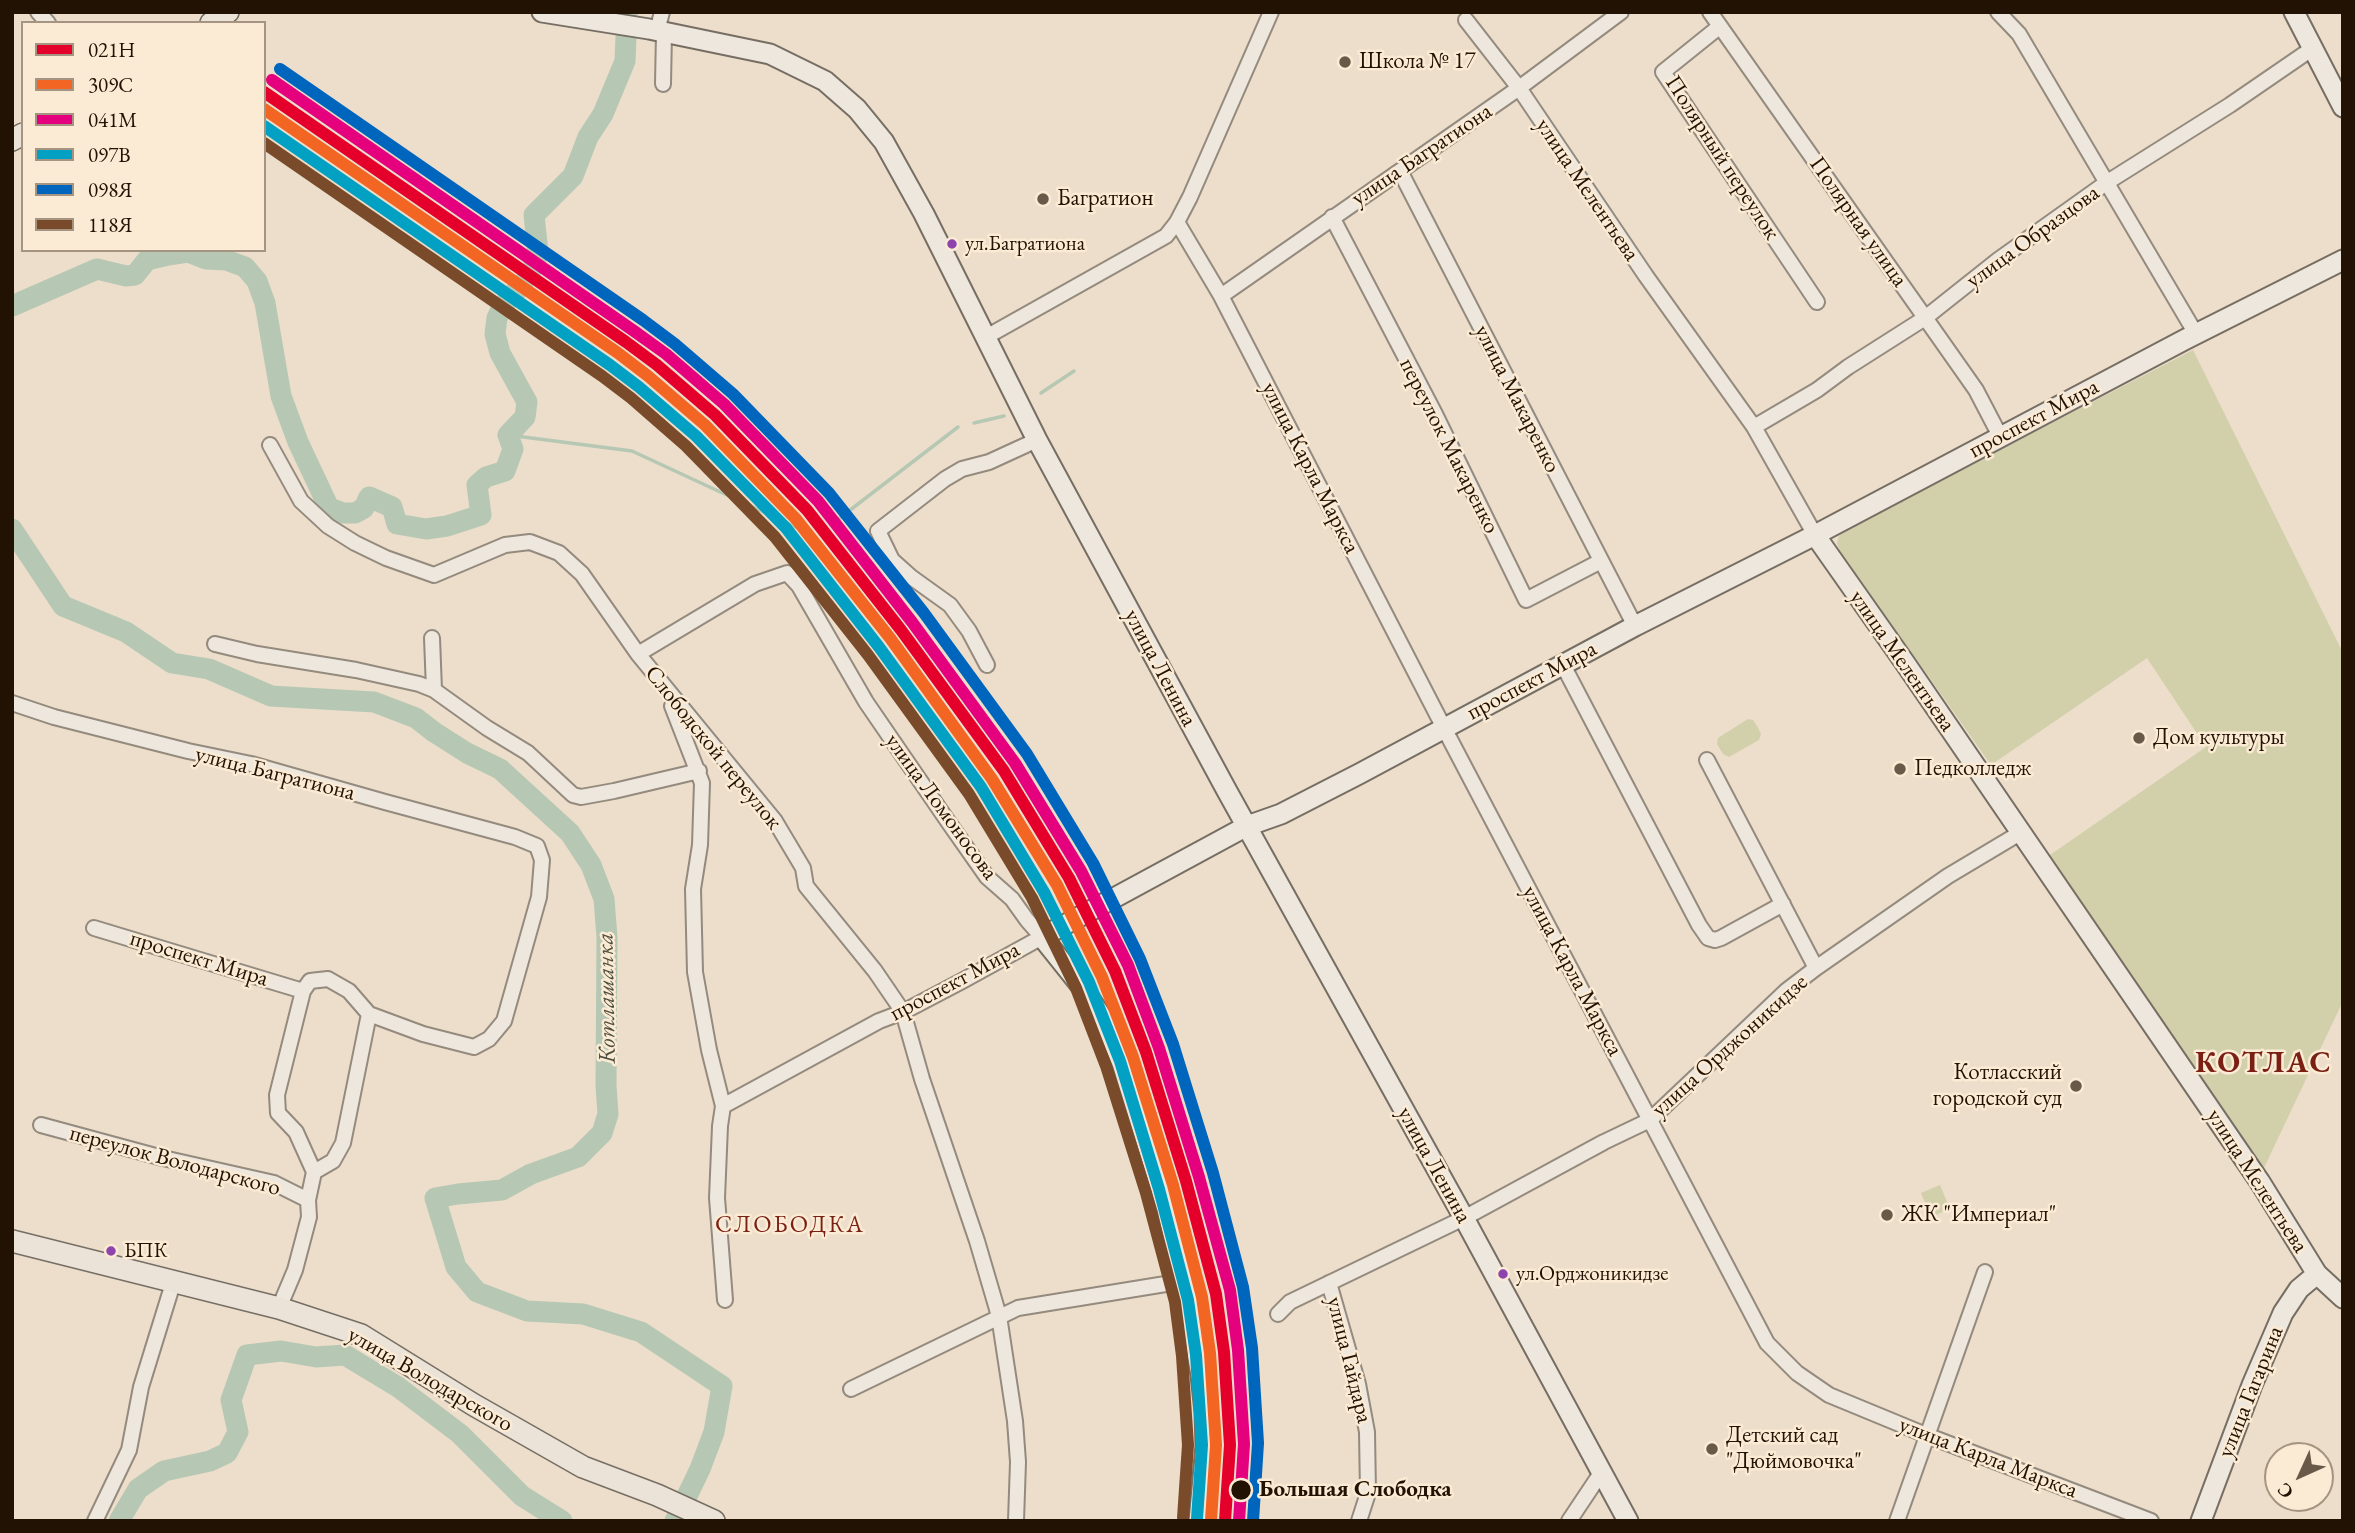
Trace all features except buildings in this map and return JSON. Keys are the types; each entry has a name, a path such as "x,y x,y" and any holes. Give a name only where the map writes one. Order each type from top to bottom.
{"main road":[{"name":"улица Володарского","path":"12,1241 279,1308 361,1335 474,1405 583,1467 657,1495 714,1521"}],"street":[{"name":"улица Ленина","path":"542,12 609,24 656,26 770,54 825,81 841,94 884,142 913,192 1037,440 1628,1521"},
{"path":"986,337 1166,236 1190,197 1271,12"},
{"name":"улица Багратиона","path":"1221,296 1519,88 1621,12"},
{"name":"Полярная улица","path":"1710,12 1976,390 2000,436"},
{"path":"1998,12 2019,34 2196,334"},
{"path":"2294,12 2343,107"},
{"name":"улица Мелентьева","path":"1466,20 1519,88 1646,276 1754,427 1815,535 2260,1182 2317,1274 2343,1298"},
{"path":"656,26 663,84"},
{"name":"Полярный переулок","path":"1719,27 1662,72 1817,302"},
{"name":"улица Образцова","path":"1754,427 1817,390 1925,318 1998,260 2106,183 2230,105 2313,48"},
{"name":"улица Макаренко","path":"1400,171 1635,626"},
{"name":"переулок Макаренко","path":"1332,217 1435,414 1526,600 1601,561"},
{"name":"улица Карла Маркса","path":"1177,222 1221,296 1444,728 1768,1343 1797,1373 1829,1395 2151,1521"},
{"name":"проспект Мира","path":"723,1106 879,1021 904,1012 1247,826 1281,814 1635,626 2343,260"},
{"path":"987,665 969,631 950,605 892,560 878,531 962,469 989,462 1037,440"},
{"name":"Слободской переулок","path":"270,445 301,501 328,526 386,558 434,575 505,545 530,542 559,553 582,574 638,654 775,821 803,868 806,886 875,971 904,1012 922,1079 977,1241 999,1317 1015,1421 1018,1462 1016,1521"},
{"name":"улица Ломоносова","path":"638,654 755,584 787,573 799,586 866,702 955,832 987,877 1012,900 1082,987 1105,1022 1153,1160 1184,1281 1205,1412 1206,1446 1199,1521"},
{"path":"432,638 434,690"},
{"path":"215,643 257,654 369,673 434,690 528,753 573,795 581,797 614,791 699,771"},
{"path":"1563,665 1699,925 1708,937 1715,940 1721,938 1783,904"},
{"path":"665,688 702,783 700,845 693,889 695,972 709,1050 723,1106 717,1198 725,1300"},
{"name":"улица Багратиона","path":"12,703 54,717 251,764 515,836 537,846 542,860 539,897 505,1021 489,1039 474,1047 423,1034 369,1014"},
{"path":"1707,761 1816,968"},
{"name":"улица Орджоникидзе","path":"1278,1314 1290,1302 1464,1218 1650,1120 1786,991 1948,876 2020,832"},
{"name":"проспект Мира","path":"94,928 303,991"},
{"path":"279,1308 295,1270 309,1217 308,1200 314,1172 296,1132 278,1113 277,1095 303,991 310,981 328,979 349,990 369,1014 343,1143 333,1161 314,1172"},
{"name":"переулок Володарского","path":"41,1125 173,1161 274,1183 308,1200"},
{"path":"1897,1521 1985,1272"},
{"name":"улица Гагарина","path":"2201,1521 2252,1385 2283,1313 2299,1289 2317,1274"},
{"path":"95,1521 129,1450 141,1387 174,1280"},
{"path":"851,1389 1018,1308 1184,1281"},
{"name":"улица Гайдара","path":"1329,1283 1357,1384 1367,1432 1368,1493 1359,1521"},
{"path":"1569,1521 1601,1473"}],"shaded area":[{"path":"2193,350 2343,653 2343,1001 2263,1170 2050,855 2206,747 2147,658 1991,765 1837,543 1845,530"},
{"path":"1748,719 1753,720 1757,726 1761,734 1759,740 1729,757 1723,754 1717,744 1718,738"},
{"path":"1940,1185 1950,1209 1931,1217 1921,1193"}],"waterway":[{"name":"Котлашанка","path":"533,268 538,253 534,215 573,176 588,137 603,114 625,61 627,12"},
{"name":"Котлашанка","path":"12,306 97,269 126,276 135,275 147,260 168,255 188,252 206,259 226,260 245,267 257,281 265,303 281,396 298,442 329,508 343,513 355,513 364,508 369,497 392,507 397,524 426,529 447,526 481,515 477,485 486,477 505,471 513,449 508,435 525,417 527,402 500,353 495,334 502,307 523,283"},
{"path":"1041,393 1074,371"},
{"path":"974,423 1004,416"},
{"path":"832,524 958,427"},
{"path":"508,435 632,451 813,535"},
{"name":"Котлашанка","path":"12,529 63,606 126,632 172,663 209,669 271,696 374,702 416,718 467,753 500,769 570,833 591,865 604,899 607,937 608,1114 602,1133 578,1157 531,1174 502,1190 435,1198 456,1267 477,1292 527,1311 583,1314 641,1332 722,1386 714,1432 675,1521"},
{"name":"Котлашанка","path":"119,1521 138,1489 164,1471 210,1461 227,1453 238,1432 231,1400 247,1355 281,1351 316,1357 345,1355 398,1387 460,1434 522,1496 562,1521"}],"transit line":[{"name":"098Я","path":"280,69 643,320 733,394 829,493 924,613 1027,754 1093,863 1140,959 1173,1044 1213,1173 1243,1287 1252,1348 1258,1443 1253,1521"},
{"name":"041М","path":"272,80 634,331 666,354 724,404 818,501 912,622 1015,763 1081,871 1128,965 1159,1048 1199,1177 1230,1290 1238,1350 1244,1444 1239,1521"},
{"name":"021Н","path":"266,93 626,342 715,415 807,510 901,630 1004,771 1069,878 1115,971 1146,1052 1186,1181 1216,1294 1224,1352 1230,1445 1225,1521"},
{"name":"309С","path":"266,110 618,353 705,425 796,519 890,638 992,779 1057,885 1102,977 1133,1057 1173,1185 1202,1297 1210,1353 1216,1445 1211,1520"},
{"name":"097В","path":"266,127 610,365 696,436 786,528 879,647 981,787 1044,892 1089,982 1120,1061 1159,1189 1188,1300 1196,1355 1202,1445 1197,1519"},
{"name":"118Я","path":"266,144 602,376 686,446 775,537 868,655 969,794 1032,898 1076,988 1106,1066 1146,1193 1175,1302 1182,1356 1188,1445 1183,1518"}],"place":[{"name":"Школа № 17","path":"1345,62"},
{"name":"Багратион","path":"1043,199"},
{"name":"ул.Багратиона","path":"952,244"},
{"name":"Дом культуры","path":"2139,738"},
{"name":"Педколледж","path":"1900,769"},
{"name":"Котласский городской суд","path":"2076,1086"},
{"name":"ЖК \"Империал\"","path":"1887,1215"},
{"name":"БПК","path":"111,1251"},
{"name":"ул.Орджоникидзе","path":"1503,1274"},
{"name":"Детский сад \"Дюймовочка\"","path":"1712,1449"},
{"name":"Большая Слободка","path":"1241,1490"}],"district":[{"name":"КОТЛАС","path":"2264,1064"},
{"name":"СЛОБОДКА","path":"790,1225"}]}
